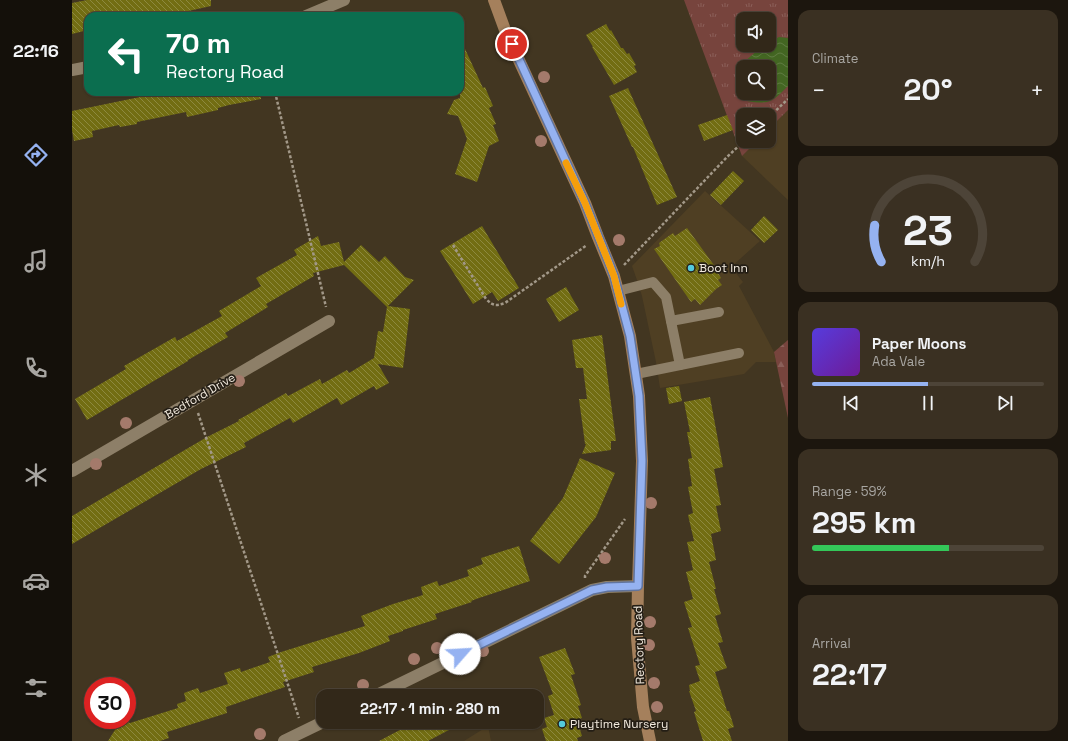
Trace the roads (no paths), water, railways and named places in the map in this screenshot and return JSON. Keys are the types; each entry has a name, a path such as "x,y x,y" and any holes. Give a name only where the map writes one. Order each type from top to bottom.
{"street":[{"path":"316,12 344,0"},
{"name":"Rectory Road","path":"494,0 505,30 585,203 614,276 630,336 639,396 642,461 637,638 643,707 650,741"},
{"path":"72,70 84,68"},
{"name":"Bedford Drive","path":"72,471 329,321"},
{"path":"389,689 587,592 607,587 638,586"},
{"path":"284,741 316,725"}],"lane":[{"path":"618,291 653,282 666,296 680,365"},
{"path":"671,321 719,312"},
{"path":"636,374 739,353"}],"water":[{"path":"779,37 788,38 788,86 776,98 776,60 746,60 756,52 776,52 776,38"},
{"path":"746,100 772,100 761,103"}],"place":[{"name":"Boot Inn","path":"691,268"},
{"name":"Playtime Nursery","path":"562,724"}]}
